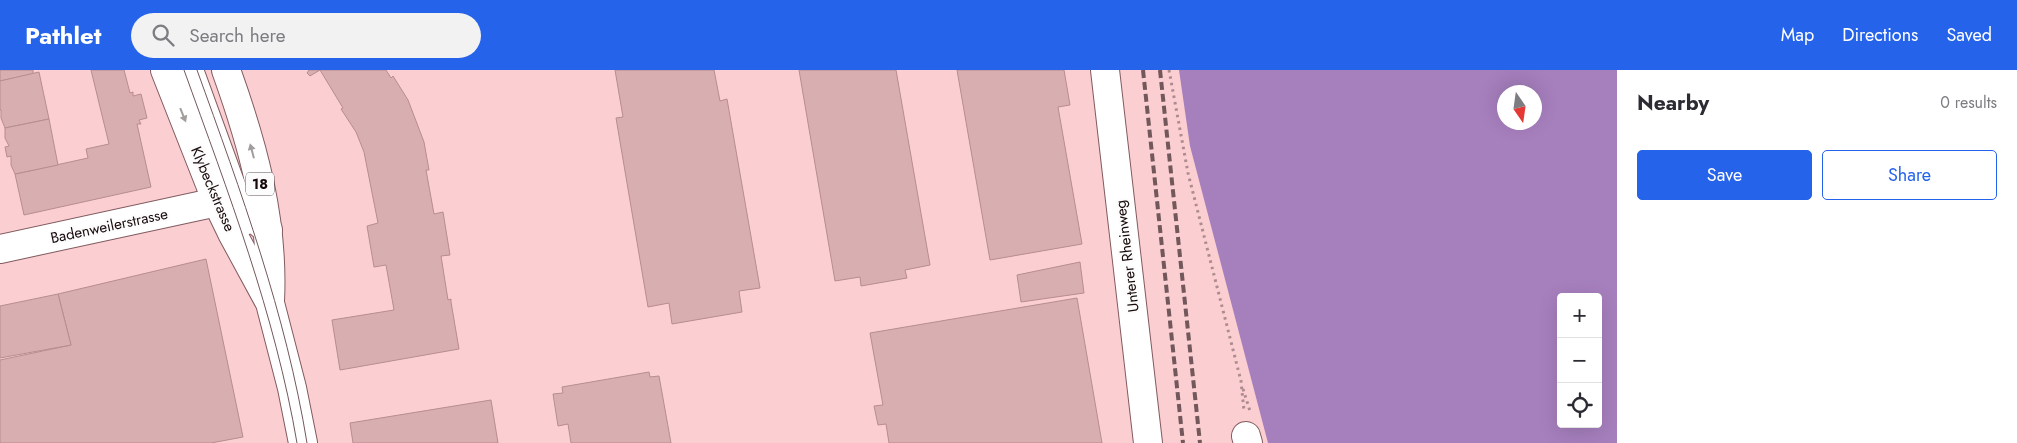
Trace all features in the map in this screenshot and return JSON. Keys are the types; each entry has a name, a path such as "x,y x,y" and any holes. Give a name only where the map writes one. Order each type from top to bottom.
{"main road":[{"name":"Klybeckstrasse","path":"165,70 229,206 232,233 270,303 292,388 302,443"},
{"path":"190,70 229,206 248,213 268,230"},
{"name":"Klybeckstrasse","path":"226,70 252,150 264,200 270,248 270,303"},
{"name":"Unterer Rheinweg","path":"1105,70 1148,443"},
{"name":"Badenweilerstrasse","path":"0,249 229,206"}],"path":[{"path":"1169,70 1188,173 1241,381 1247,439"}],"shaded area":[{"path":"1179,70 1617,70 1617,443 1268,443 1190,146"}],"building":[{"path":"0,70 33,70 33,74 0,81"},
{"path":"91,70 124,70 130,93 133,92 133,96 141,94 147,118 139,120 141,124 137,124 151,187 24,215 15,174 88,158 86,149 109,144"},
{"path":"309,70 320,70 310,76 307,73"},
{"path":"320,70 386,70 391,78 393,76 408,100 424,142 429,170 426,170 434,214 443,212 450,255 441,256 448,300 451,299 459,349 340,370 332,320 394,310 386,265 374,267 367,226 378,223 364,152 356,132"},
{"path":"615,70 714,70 720,101 727,99 760,288 739,291 742,312 672,324 669,303 648,307 616,118 623,117"},
{"path":"799,70 896,70 930,265 905,270 907,278 861,286 860,277 835,281"},
{"path":"957,70 1064,70 1070,105 1058,107 1082,244 990,260"},
{"path":"39,72 49,119 5,128 0,110 0,81"},
{"path":"49,119 58,165 15,174 11,165 11,156 7,157 5,147 9,146 5,138 5,128"},
{"path":"206,259 243,437 211,443 0,443 0,360 71,345 58,294"},
{"path":"1080,262 1084,293 1021,302 1017,275"},
{"path":"58,294 71,345 0,358 0,306"},
{"path":"1077,298 1102,443 889,443 886,424 878,425 874,406 883,405 870,333"},
{"path":"649,372 650,377 659,376 671,443 571,443 568,424 558,426 553,394 563,393 562,387"},
{"path":"491,400 498,443 353,443 350,423"}],"tram line":[{"path":"184,70 249,254 263,300 288,395 297,443"},
{"path":"197,70 246,208 275,300 298,395 307,443"}],"railway":[{"path":"1143,70 1183,443"},
{"path":"1160,70 1200,443"}]}
